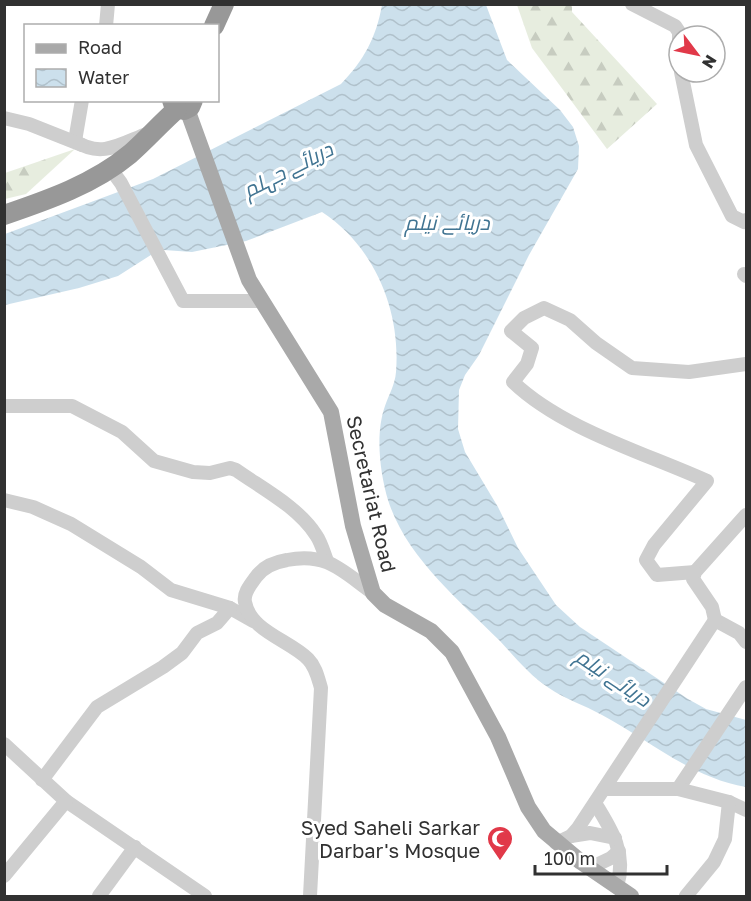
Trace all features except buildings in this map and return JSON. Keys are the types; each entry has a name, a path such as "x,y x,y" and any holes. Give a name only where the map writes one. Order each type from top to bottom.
{"highway":[{"path":"215,24 224,4"},
{"path":"4,215 116,175 152,132 184,107"}],"main road":[{"name":"Secretariat Road","path":"184,107 249,280 331,412 353,526 373,593 385,605 431,631 452,652 498,737 534,818 564,839 590,868 624,893"}],"street":[{"path":"106,24 108,4"},
{"path":"632,4 671,24"},
{"path":"683,84 696,145 732,216 744,222 747,220"},
{"path":"79,143 82,102"},
{"path":"4,118 29,124 105,151 152,132"},
{"path":"116,175 183,301 260,301"},
{"path":"747,364 689,372 632,368 596,343 570,320 544,308 524,318 511,332 532,348 527,363 513,382 526,394 558,416 707,481 654,545 646,560 657,575 695,572 747,515"},
{"path":"4,406 72,406 122,432 154,461 194,472 210,473 230,468 236,470 303,520 317,536 327,561"},
{"path":"4,500 33,507 71,524 141,567 171,590 230,608 253,621 308,660 321,688 310,897"},
{"path":"253,621 244,601 247,590 259,573 275,562 316,557 327,561 373,593"},
{"path":"564,839 594,803 715,620 712,607 696,585 695,572"},
{"path":"42,780 97,707 170,663 183,653 197,633 217,623 230,608"},
{"path":"715,620 739,633 747,642"},
{"path":"679,787 747,687"},
{"path":"4,744 66,801 205,897"},
{"path":"607,784 679,787 729,802 747,810"},
{"path":"4,876 66,801"},
{"path":"686,897 714,862 725,839 729,802"},
{"path":"594,803 617,844 624,893"},
{"path":"564,839 590,833 617,844"},
{"path":"590,868 611,858 617,844"},
{"path":"99,897 135,847"}],"green space":[{"path":"517,5 572,5 572,12 657,104 607,149 532,48"},
{"path":"75,149 26,194 5,199 5,173"}],"water":[{"name":"دریائے نیلم","path":"382,5 486,5 507,60 560,110 573,127 579,146 578,169 529,255 479,355 465,375 459,390 458,429 465,452 498,507 518,548 556,605 580,627 688,699 706,709 746,720 746,787 726,782 689,767 595,711 542,683 451,593 421,559 396,521 388,500 381,466 380,429 396,372 394,326 388,303 370,261 340,226 322,212 246,241 192,252 164,250 154,253 118,276 79,288 5,305 5,234 153,179 341,84 368,48"}],"place":[{"name":"Syed Saheli Sarkar Darbar's Mosque","path":"500,862"}],"water label":[{"name":"دریائے جہلم","path":"288,170"}]}
